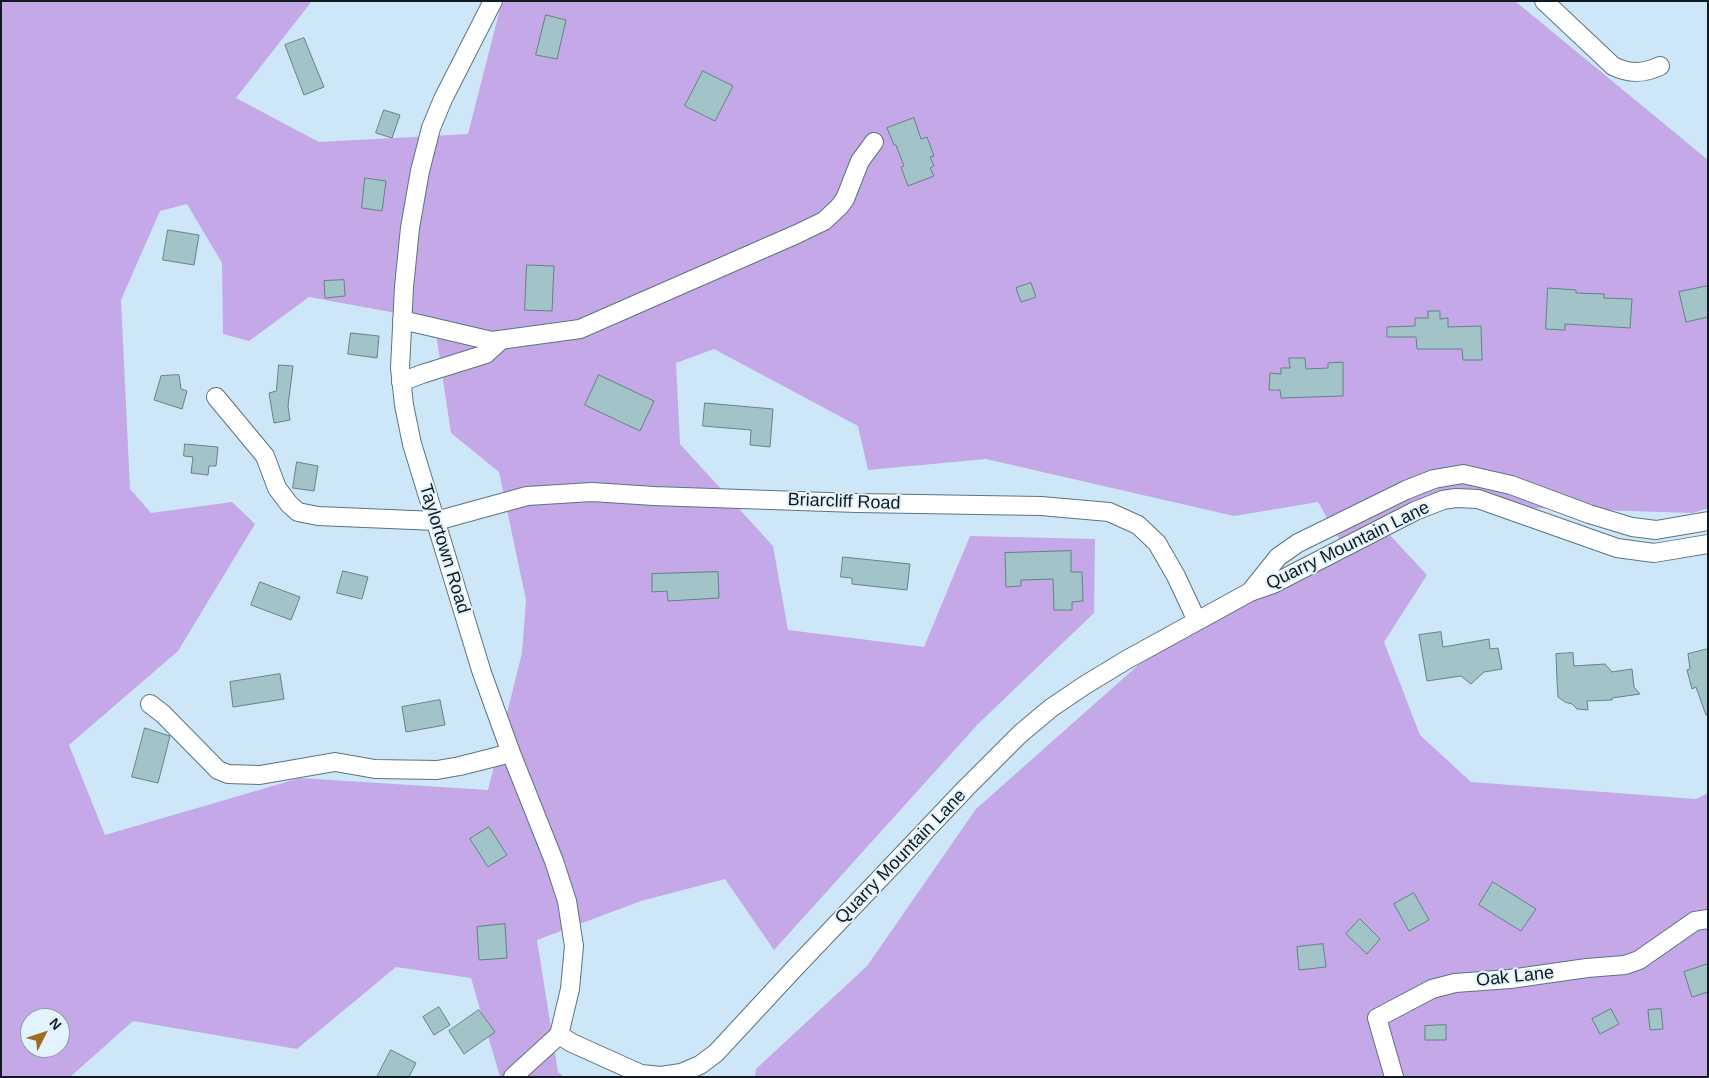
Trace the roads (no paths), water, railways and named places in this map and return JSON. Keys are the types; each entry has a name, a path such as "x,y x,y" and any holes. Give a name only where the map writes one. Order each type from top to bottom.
{"street":[{"name":"Taylortown Road","path":"493,1 443,99 431,128 420,171 410,228 400,368 404,405 412,444 482,673 511,753 554,860 567,901 574,946 570,989 559,1035"},
{"path":"1544,1 1613,66 1622,71 1636,73 1650,71 1660,66"},
{"path":"402,320 492,341 580,329 797,234 824,220 845,199 860,161 874,142"},
{"path":"402,382 486,354 501,340"},
{"name":"Briarcliff Road","path":"216,397 265,456 277,488 289,504 298,512 318,516 436,521 527,496 592,492 828,502 1041,506 1109,512 1138,525 1157,543 1176,576 1197,622"},
{"name":"Quarry Mountain Lane","path":"1250,592 1278,557 1298,544 1416,486 1434,479 1463,474 1511,485 1606,520 1632,527 1656,530 1708,521"},
{"path":"1416,486 1426,506"},
{"name":"Quarry Mountain Lane","path":"559,1035 572,1043 641,1074 651,1076 671,1075 700,1065 716,1053 792,970 966,788 1020,734 1051,708 1084,685 1250,592 1274,584 1426,506 1456,498 1478,499 1617,548 1654,553 1708,544"},
{"path":"1599,541 1606,520"},
{"path":"150,704 163,714 218,770 228,774 260,775 335,762 375,769 438,770 511,753"},
{"name":"Oak Lane","path":"1394,1077 1377,1018 1432,989 1455,983 1510,979 1587,968 1625,965 1639,960 1695,922 1708,919"},
{"path":"513,1077 559,1035"}]}
